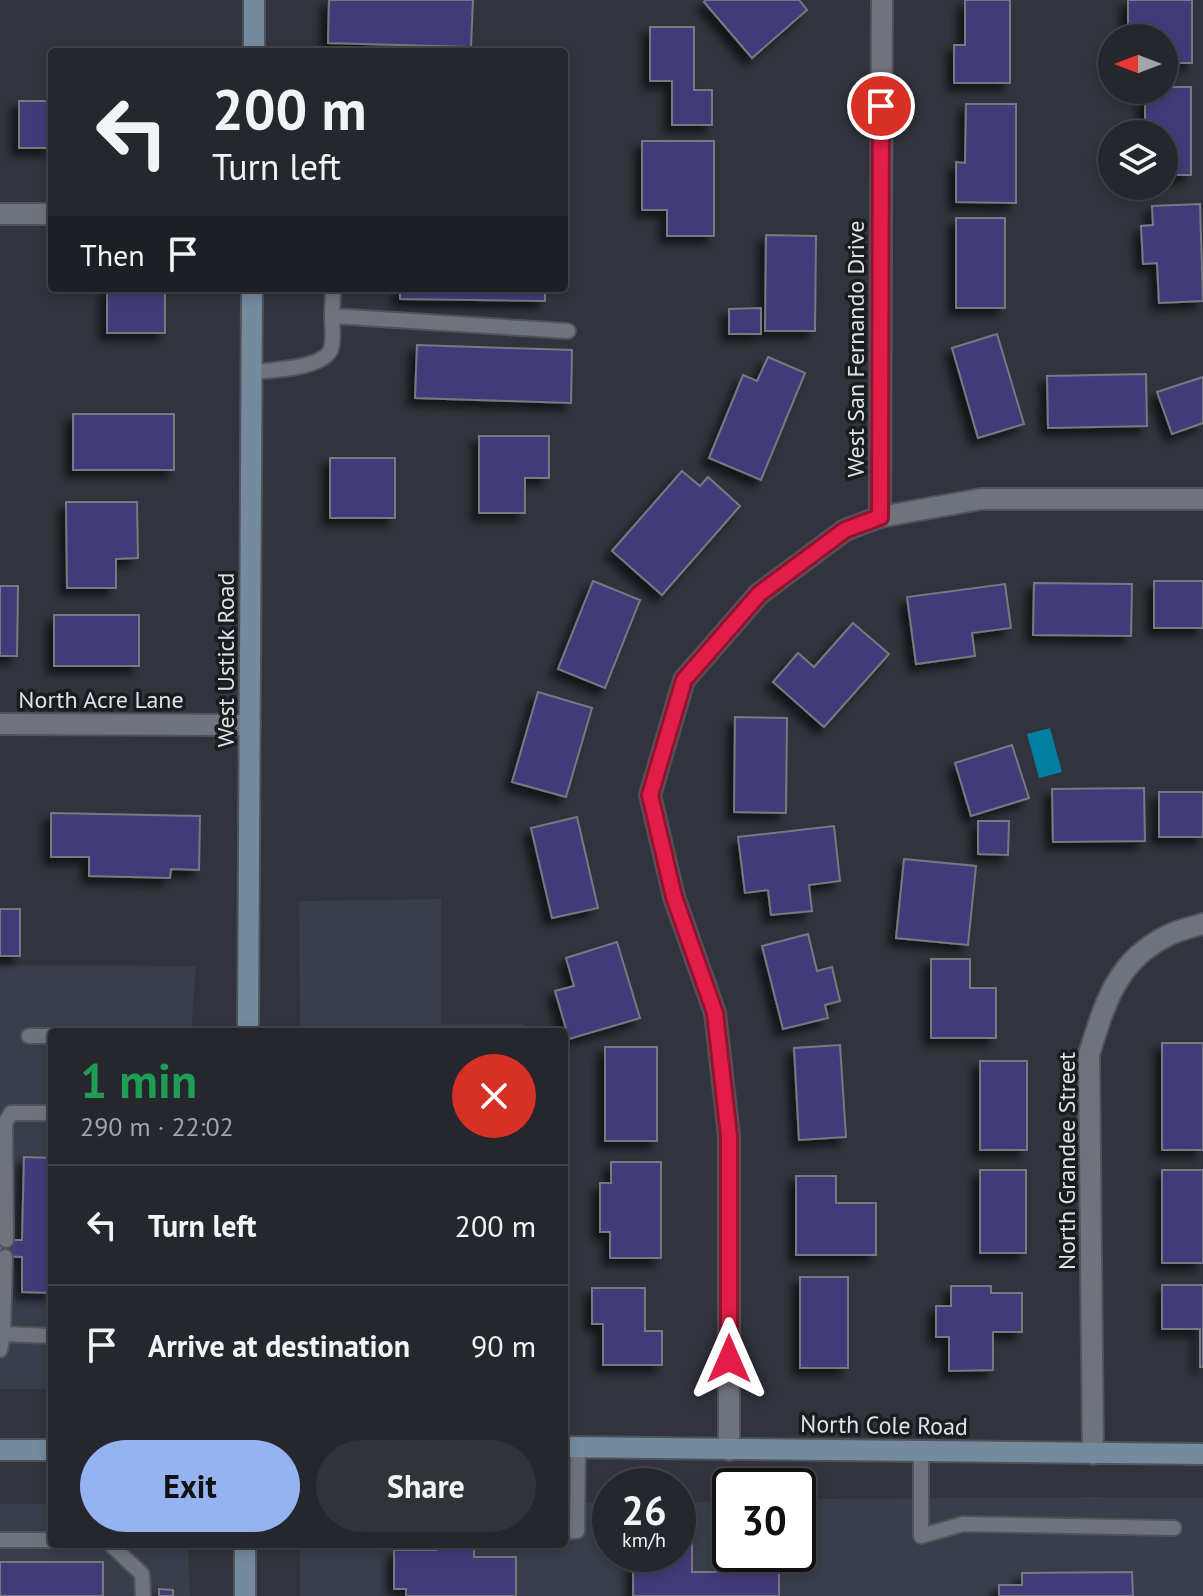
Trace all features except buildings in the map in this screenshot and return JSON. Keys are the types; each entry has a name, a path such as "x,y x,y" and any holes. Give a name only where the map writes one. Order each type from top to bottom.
{"main road":[{"path":"254,0 254,48"},
{"name":"West Ustick Road","path":"248,1028 252,292"},
{"name":"North Cole Road","path":"571,1447 1203,1454"},
{"path":"0,1450 48,1450"},
{"path":"245,1548 245,1596"}],"street":[{"name":"West San Fernando Drive","path":"880,517 882,0"},
{"path":"0,214 48,214"},
{"path":"729,1450 729,1136 715,1013 674,897 650,795 684,680 759,594 845,530 880,517 981,499 1203,499"},
{"name":"North Acre Lane","path":"0,724 250,725"},
{"name":"North Grandee Street","path":"1093,1454 1089,1054 1104,1007 1124,967 1166,936 1203,924"}],"lane":[{"path":"252,372 321,360 330,349 333,292"},
{"path":"332,316 568,331"},
{"path":"29,1036 48,1036"},
{"path":"6,1240 5,1123 11,1113 48,1113"},
{"path":"0,1350 5,1257"},
{"path":"3,1334 48,1336"},
{"path":"571,1447 571,1532"},
{"path":"921,1452 921,1536 963,1524 1174,1528"},
{"path":"0,1540 48,1540"},
{"path":"114,1548 142,1574 143,1596"}],"shaded area":[{"path":"441,899 441,1024 523,1024 523,1028 300,1028 299,901"},
{"path":"0,965 196,966 191,1028 48,1028 48,1389 0,1389"},
{"path":"1203,1498 1203,1596 300,1596 300,1548 568,1548 568,1503 592,1503 592,1572 696,1572 696,1502 712,1502 712,1572 816,1572 816,1499"},
{"path":"0,1504 48,1504 48,1548 188,1548 190,1596 0,1596"}],"water":[{"path":"1050,728 1062,772 1039,778 1027,734"}],"route":[{"path":"729,1359 729,1136 715,1013 674,897 650,795 684,680 759,594 845,530 880,517 881,106"}]}
